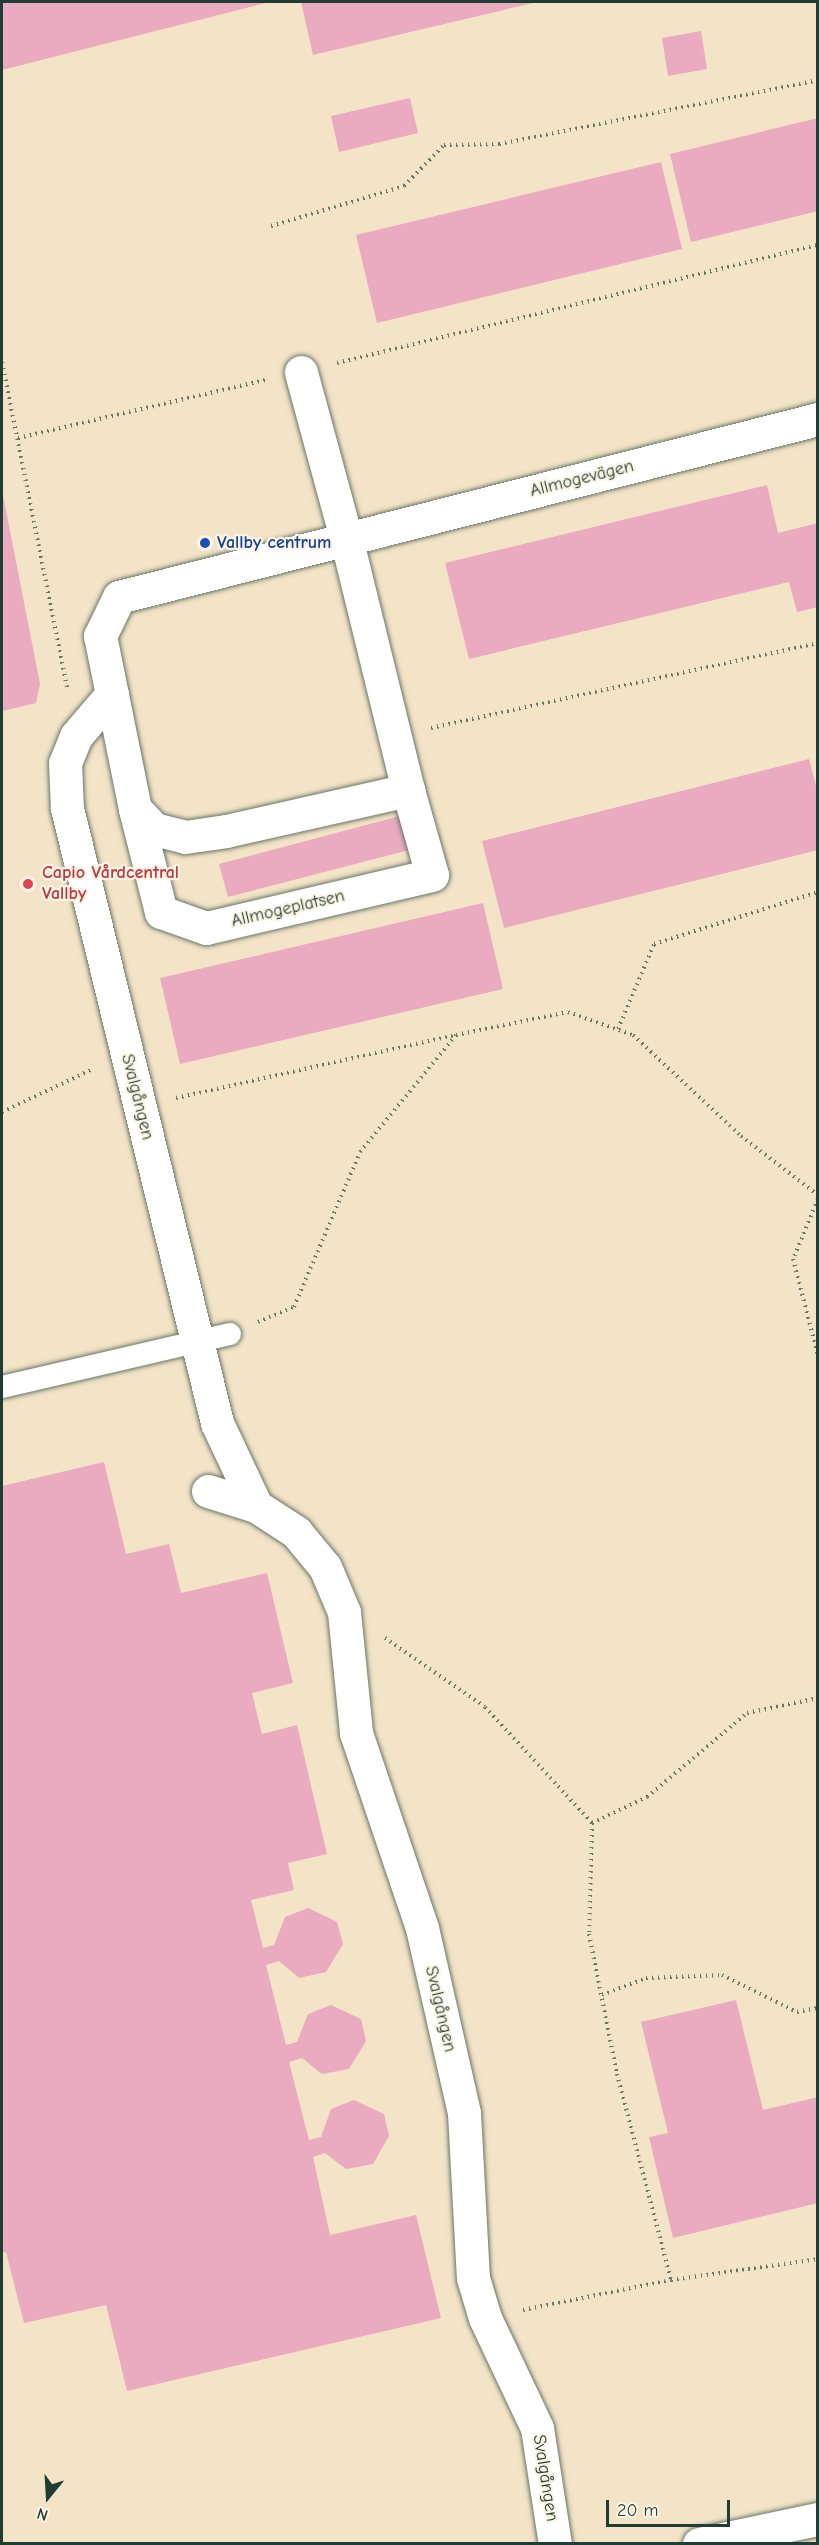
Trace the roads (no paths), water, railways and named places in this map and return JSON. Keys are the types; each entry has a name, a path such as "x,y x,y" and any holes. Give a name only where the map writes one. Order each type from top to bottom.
{"street":[{"name":"Allmogeplatsen","path":"301,372 346,538 408,790 432,875 206,928 161,912 135,809 100,636 119,597 346,538"},
{"name":"Allmogevägen","path":"346,538 818,419"},
{"name":"Svalgången","path":"112,694 76,736 64,763 67,808 217,1423 256,1506"},
{"path":"135,809 154,829 185,837 226,831 408,790"},
{"name":"Svalgången","path":"208,1491 256,1506 296,1532 325,1568 344,1612 356,1733 422,1928 464,2113 473,2278 485,2318 537,2428 555,2544"},
{"path":"699,2544 818,2519"}],"lane":[{"path":"2,1387 230,1335"}],"place":[{"name":"Vallby centrum","path":"205,543"},
{"name":"Capio Vårdcentral Vallby","path":"28,884"}]}
